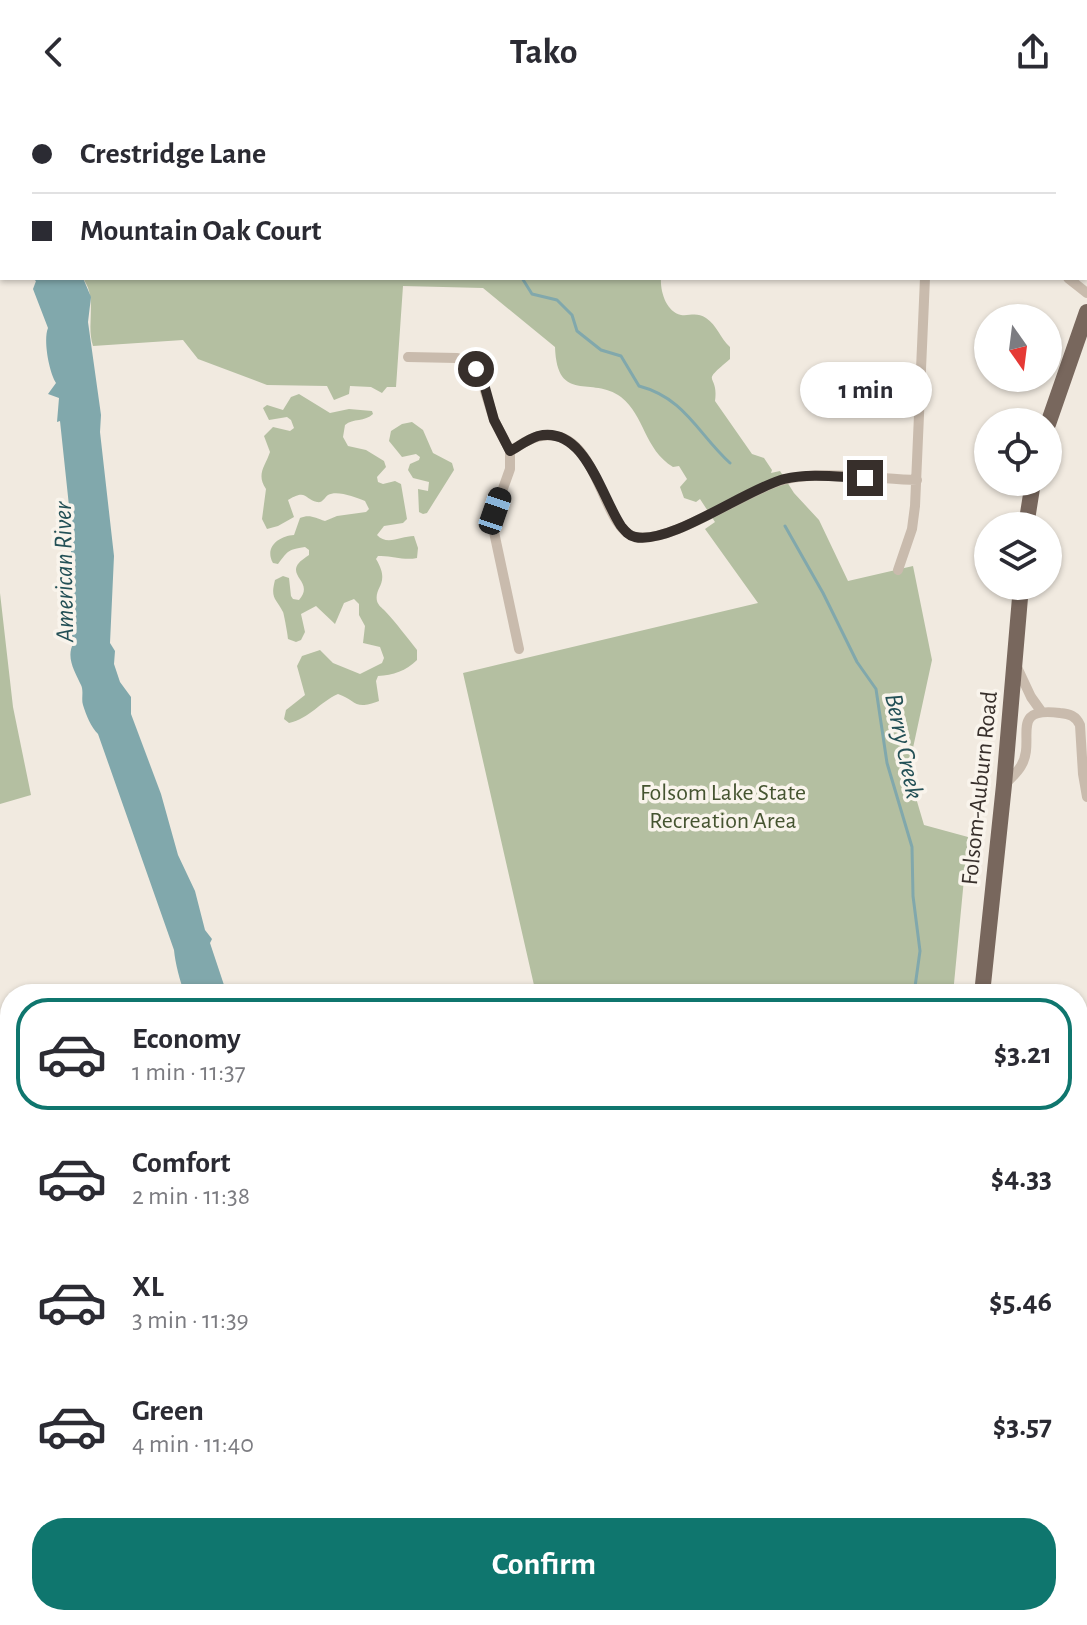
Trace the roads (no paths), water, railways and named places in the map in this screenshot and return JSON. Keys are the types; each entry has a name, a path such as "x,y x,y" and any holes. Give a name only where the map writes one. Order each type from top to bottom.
{"main road":[{"path":"1054,408 1087,312"},
{"name":"Folsom-Auburn Road","path":"983,984 1020,600"}],"street":[{"path":"898,570 912,529 917,480 925,280"},
{"path":"1071,280 1087,293"},
{"path":"408,357 457,358 470,363 480,375 494,420 510,451 510,469 495,511 494,532 519,649"},
{"path":"510,451 538,436 567,441 583,453 621,526 637,538 676,530 759,488 784,479 812,476 917,480"},
{"path":"1016,665 1041,711"},
{"path":"1004,785 1023,765 1030,719 1041,711 1070,714 1078,720 1087,797"}],"water":[{"path":"84,280 91,297 88,322 101,415 100,432 114,556 110,643 115,651 114,664 120,682 131,697 131,714 161,794 178,855 195,891 205,930 212,939 210,943 224,984 182,984 174,950 98,734 82,703 82,687 70,653 74,642 68,603 74,570 71,545 68,541 64,546 65,509 69,506 60,421 57,422 59,398 48,394 56,383 48,356 48,328 33,289 36,281"}],"waterway":[{"path":"523,280 532,294 557,300 572,315 577,331 601,350 621,356 639,386 680,408 730,463"},
{"name":"Berry Creek","path":"785,526 857,662 876,689 887,763 912,847 913,896 920,951 915,984"}],"water label":[{"name":"American River","path":"63,572"}],"park label":[{"name":"Folsom Lake State Recreation Area","path":"723,806"}]}
